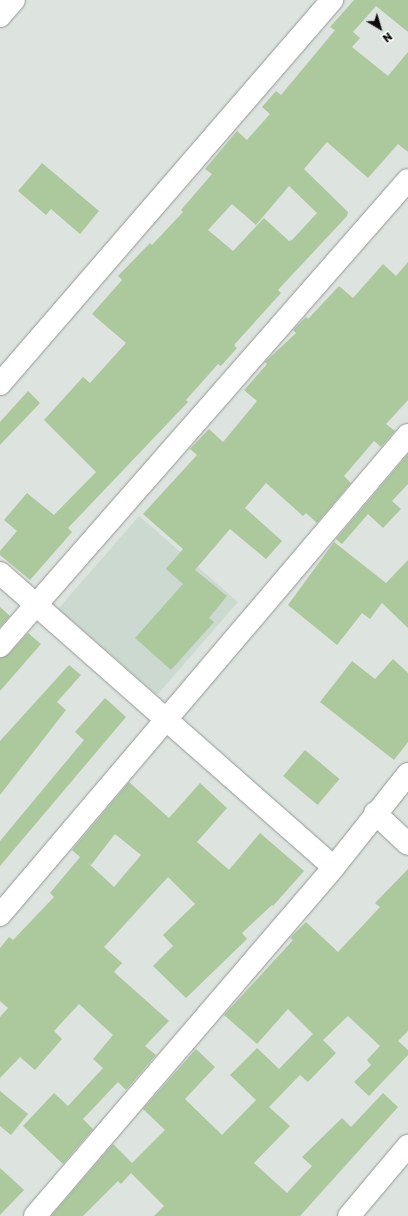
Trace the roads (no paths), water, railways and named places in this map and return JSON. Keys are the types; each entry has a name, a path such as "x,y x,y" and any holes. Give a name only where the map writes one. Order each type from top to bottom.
{"street":[{"path":"0,16 14,0"},
{"path":"0,384 332,0"},
{"path":"0,646 34,605 408,180"},
{"path":"0,915 408,435"},
{"path":"0,573 34,605 334,868"},
{"path":"35,1216 334,868 375,813 408,774"},
{"path":"375,813 408,844"},
{"path":"349,1216 408,1146"}]}
